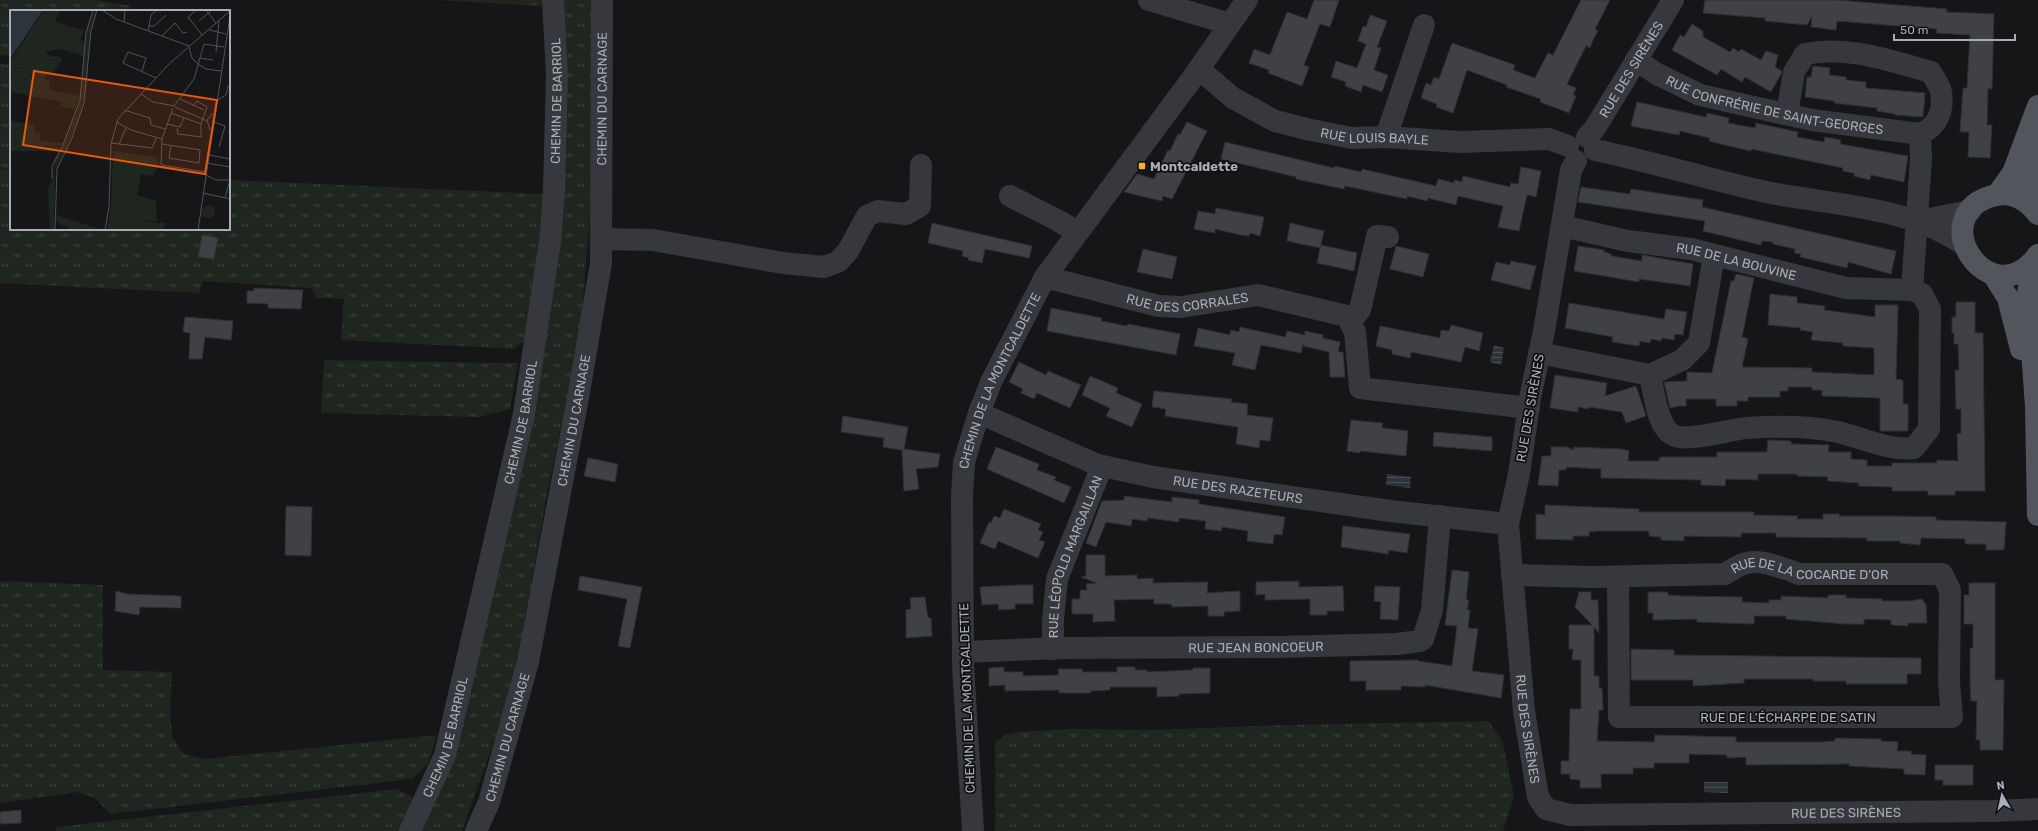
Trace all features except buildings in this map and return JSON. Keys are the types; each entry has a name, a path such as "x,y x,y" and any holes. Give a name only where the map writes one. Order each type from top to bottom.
{"main road":[{"path":"2035,259 2014,274 2003,276 1993,274 1980,268 1970,258 1964,245 1963,228 1970,211 1978,203 1998,194 2013,173 2038,106"},
{"path":"2035,210 2029,180 2038,142"},
{"path":"1998,194 2016,196 2035,210"},
{"path":"2035,259 2028,293 2036,407 2038,515"},
{"path":"1993,274 2008,298 2036,407"}],"street":[{"name":"CHEMIN DE BARRIOL","path":"410,831 445,755 499,515 521,428 550,234 554,179 557,74 553,0"},
{"name":"CHEMIN DU CARNAGE","path":"476,831 489,802 528,662 578,398 601,263 602,0"},
{"path":"1149,0 1230,24"},
{"name":"CHEMIN DE LA MONTCALDETTE","path":"973,831 963,652 962,518 964,462 979,413 991,382 1045,277 1199,69 1247,0"},
{"name":"RUE DES SIRÈNES","path":"1673,0 1595,128 1581,148 1571,170 1529,408 1519,474 1508,524 1524,711 1538,796 1546,809 1570,815 1993,811 2038,809"},
{"path":"1386,138 1424,26"},
{"path":"1650,375 1662,427 1673,436 1690,438 1746,428 1795,427 1837,432 1871,442 1906,449 1914,448 1929,429 1928,389 1930,309 1922,294 1912,290 1922,158 1920,134 1931,130 1941,112 1941,92 1931,72 1851,52 1821,51 1805,54 1794,72 1787,114"},
{"name":"RUE CONFRÉRIE DE SAINT-GEORGES","path":"1636,60 1658,74 1700,95 1812,120 1920,134"},
{"name":"RUE LOUIS BAYLE","path":"1199,69 1233,98 1275,121 1352,138 1386,138 1460,142 1549,139 1766,192 1918,220"},
{"path":"601,239 653,240 783,263 824,267 838,262 848,251 867,216 878,211 906,214 920,206 921,165"},
{"path":"1010,196 1077,232"},
{"path":"1918,220 1970,211"},
{"path":"1918,220 1952,237 1964,245"},
{"name":"RUE DE LA BOUVINE","path":"1562,226 1628,241 1690,249 1846,288 1912,290"},
{"path":"1388,236 1377,236 1360,310 1350,322 1355,332 1360,388 1529,408"},
{"path":"1539,353 1650,375 1682,360 1699,343 1714,255"},
{"name":"RUE DES CORRALES","path":"1045,277 1159,306 1181,308 1258,294 1347,316 1350,322"},
{"name":"RUE DES RAZETEURS","path":"979,413 1020,433 1102,466 1153,477 1508,524"},
{"name":"RUE LÉOPOLD MARGAILLAN","path":"1053,649 1053,620 1057,579 1102,466"},
{"name":"RUE JEAN BONCOEUR","path":"963,652 1053,649 1278,647 1397,644 1420,640 1423,639 1432,610 1440,516"},
{"name":"RUE DE LA COCARDE D'OR","path":"1512,575 1618,577 1725,574 1741,564 1750,562 1780,567 1799,574 1942,574"},
{"name":"RUE DE L'ÉCHARPE DE SATIN","path":"1618,577 1619,717 1952,717 1949,682 1950,590 1942,574"}],"green space":[{"path":"0,0 97,0 130,6 130,10 10,10 10,56 0,55"},
{"path":"437,0 545,0 541,6"},
{"path":"557,0 591,0 593,179 580,336 547,494 512,691 462,831 418,831 542,335"},
{"path":"0,64 10,65 10,169 0,168"},
{"path":"0,169 10,170 10,230 230,230 230,180 543,194 533,301 524,341 513,349 341,340 344,299 316,298 312,288 203,281 199,293 0,283"},
{"path":"324,360 518,363 510,409 479,417 321,413"},
{"path":"0,581 103,585 103,670 172,672 170,713 173,738 183,754 205,759 437,735 429,762 412,779 110,814 95,798 79,792 0,803"},
{"path":"1488,721 1502,739 1514,796 1503,831 995,831 995,743 1005,735 1017,732 1072,729 1153,730 1284,725"},
{"path":"397,789 412,796 413,805 400,831 56,831 56,827"}],"shaded area":[{"path":"1494,345 1504,348 1501,365 1490,362"},
{"path":"1387,474 1411,477 1410,488 1386,485"},
{"path":"1704,782 1728,782 1728,793 1704,792"}],"place":[{"name":"Montcaldette","path":"1142,166"}]}
